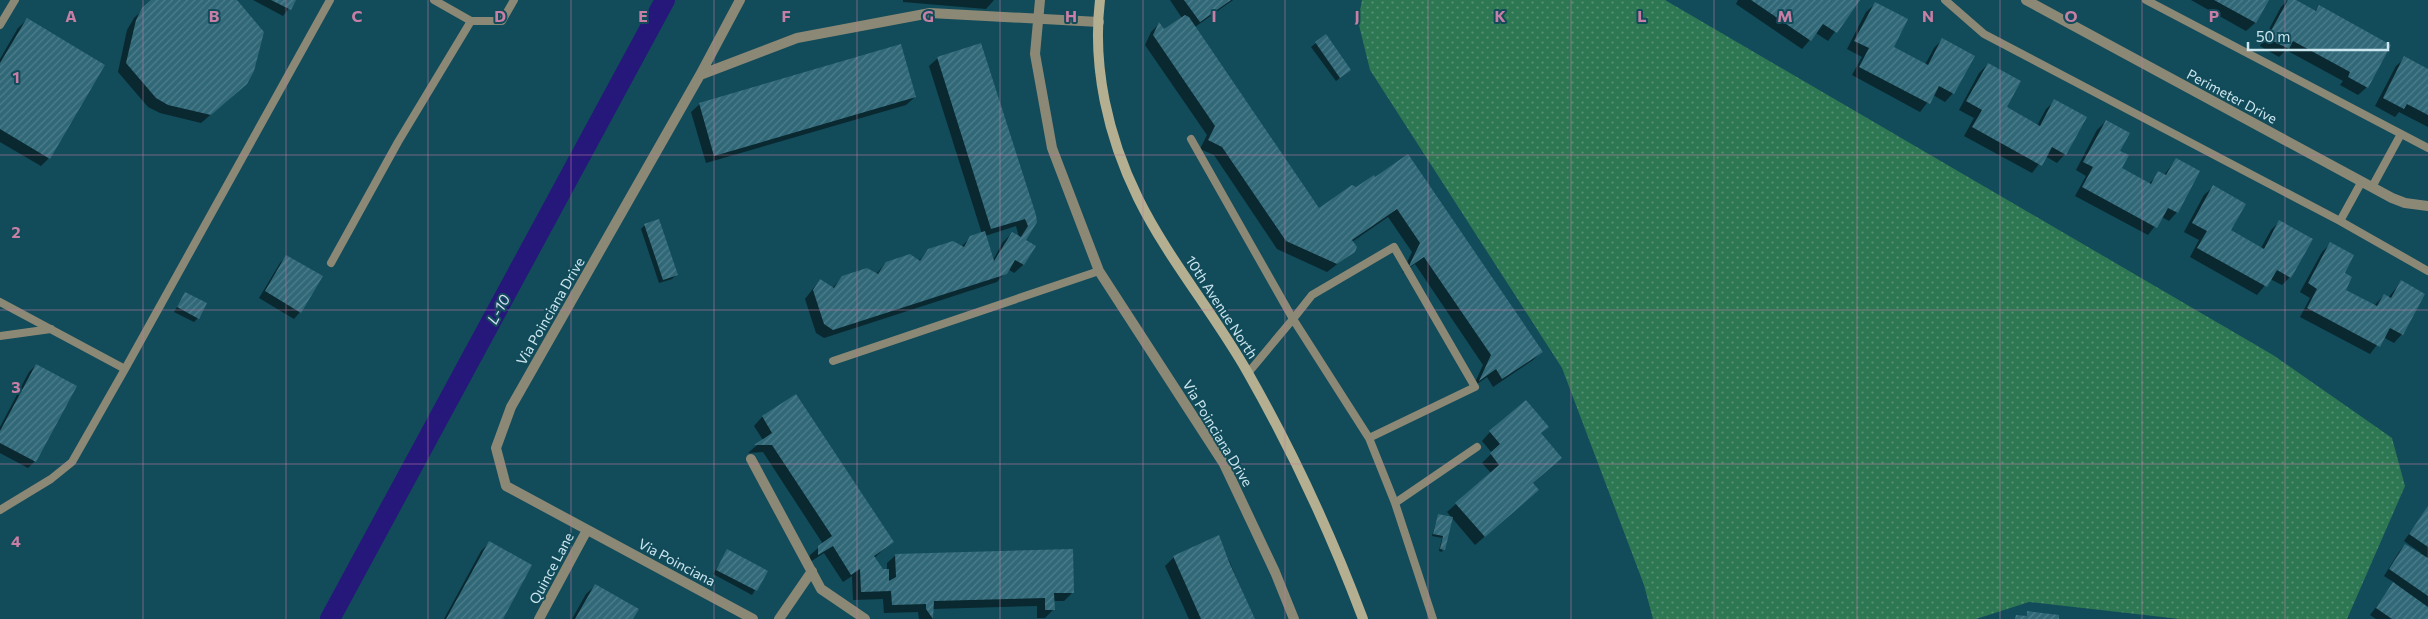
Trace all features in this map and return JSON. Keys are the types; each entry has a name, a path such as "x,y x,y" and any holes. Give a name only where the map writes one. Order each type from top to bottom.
{"street":[{"name":"Via Poinciana Drive","path":"588,530 506,486 496,448 511,407 700,75 740,0"},
{"name":"Via Poinciana Drive","path":"1040,0 1035,54 1052,148 1099,271 1224,464 1275,572 1294,619"},
{"name":"10th Avenue North","path":"1100,0 1099,22 1102,81 1107,112 1124,164 1152,224 1248,373 1314,500 1363,619"},
{"name":"Perimeter Drive","path":"2032,1 2362,182 2405,203 2428,206"},
{"path":"700,75 797,38 930,13 1099,22"},
{"path":"752,459 821,589 865,619"},
{"name":"Quince Lane","path":"539,619 588,530"},
{"name":"Via Poinciana","path":"588,530 753,619"},
{"path":"779,619 812,571"}],"lane":[{"path":"0,25 15,0"},
{"path":"0,510 51,479 72,462 330,0"},
{"path":"434,0 471,21 502,20 514,0"},
{"path":"1944,0 1984,34 2340,221 2428,271"},
{"path":"2146,0 2428,148"},
{"path":"332,263 398,142 471,21"},
{"path":"2372,187 2401,134"},
{"path":"1191,139 1293,319 1369,438 1395,503 1433,619"},
{"path":"2340,221 2362,182"},
{"path":"1248,373 1312,294 1394,247 1476,387 1369,438"},
{"path":"834,361 1099,271"},
{"path":"0,302 125,369"},
{"path":"0,336 51,329"},
{"path":"1395,503 1476,447"}],"green space":[{"path":"1362,0 1665,0 2273,355 2392,438 2405,486 2347,619 2180,619 2029,602 1976,619 1653,619 1644,585 1562,368 1370,70 1358,21"}],"building":[{"path":"151,0 237,0 264,32 254,71 247,84 211,115 168,105 156,98 126,63 136,20 142,8"},
{"path":"271,0 296,0 291,10"},
{"path":"1184,0 1231,0 1200,22"},
{"path":"1751,0 1860,0 1837,33 1823,24 1811,41"},
{"path":"2214,0 2269,0 2256,23"},
{"path":"2288,0 2296,0 2316,11 2319,5 2391,45 2368,88 2348,77 2350,72 2293,41 2289,49 2267,38"},
{"path":"1875,2 1908,19 1894,47 1928,65 1942,38 1975,56 1954,94 1939,86 1930,104 1859,67 1869,48 1854,41"},
{"path":"1185,15 1189,17 1319,208 1352,185 1356,187 1374,175 1375,177 1408,154 1543,352 1502,379 1496,369 1479,381 1491,355 1424,257 1408,268 1420,243 1397,209 1352,240 1357,247 1355,252 1337,264 1286,241 1222,147 1208,140 1215,126 1153,35 1159,22 1164,29"},
{"path":"27,18 105,65 50,159 0,129 0,63"},
{"path":"1326,34 1351,70 1340,78 1315,42"},
{"path":"981,43 1036,215 1037,222 1026,240 1036,246 1024,265 1015,260 1007,274 833,330 824,324 813,290 820,279 834,288 842,276 867,268 878,274 886,262 910,254 920,261 928,249 953,241 964,247 970,236 985,231 994,261 1012,232 1021,237 1028,226 1025,219 991,229 937,57"},
{"path":"901,44 916,97 714,156 699,103"},
{"path":"2404,56 2428,69 2428,115 2407,104 2404,109 2383,98"},
{"path":"1988,63 2021,81 2007,107 2040,126 2054,99 2087,117 2066,155 2052,147 2042,166 1972,127 1982,110 1966,101"},
{"path":"2106,120 2130,133 2120,151 2129,155 2122,168 2151,184 2158,171 2166,175 2176,158 2200,171 2178,213 2168,208 2157,228 2082,187 2093,167 2083,162"},
{"path":"2213,185 2246,204 2231,230 2264,249 2279,220 2313,239 2291,278 2277,270 2267,287 2197,248 2207,231 2192,223"},
{"path":"659,219 678,275 663,280 644,224"},
{"path":"2330,242 2354,255 2345,273 2352,277 2346,290 2377,306 2384,294 2391,298 2401,280 2425,294 2403,335 2390,328 2380,347 2307,308 2317,289 2308,283"},
{"path":"286,255 323,276 301,313 265,291"},
{"path":"185,292 207,303 199,319 177,307"},
{"path":"36,364 77,386 36,462 0,443 0,431"},
{"path":"796,394 894,542 874,556 883,569 889,569 889,581 896,577 895,554 1073,549 1074,593 1054,593 1055,610 1045,610 1045,598 934,601 933,619 926,609 926,604 892,605 891,591 861,592 860,569 851,575 833,546 818,555 818,546 832,536 772,445 754,445 772,433 762,416"},
{"path":"1526,400 1549,427 1541,433 1562,458 1533,483 1539,490 1485,537 1455,503 1499,465 1490,453 1500,444 1489,431"},
{"path":"2428,506 2428,547 2409,534"},
{"path":"1438,514 1453,517 1445,550 1440,549 1443,536 1433,534"},
{"path":"1219,535 1255,619 1201,619 1173,556"},
{"path":"489,541 532,565 503,619 446,619"},
{"path":"2405,544 2428,558 2428,596 2389,569"},
{"path":"727,549 768,571 757,591 716,570"},
{"path":"2393,582 2428,607 2428,619 2392,619 2376,608"},
{"path":"595,584 639,609 633,619 575,619"},
{"path":"2027,611 2059,615 2059,619 2015,619 2016,615 2027,616"}],"waterway":[{"name":"L-10","path":"330,619 665,0"}]}
